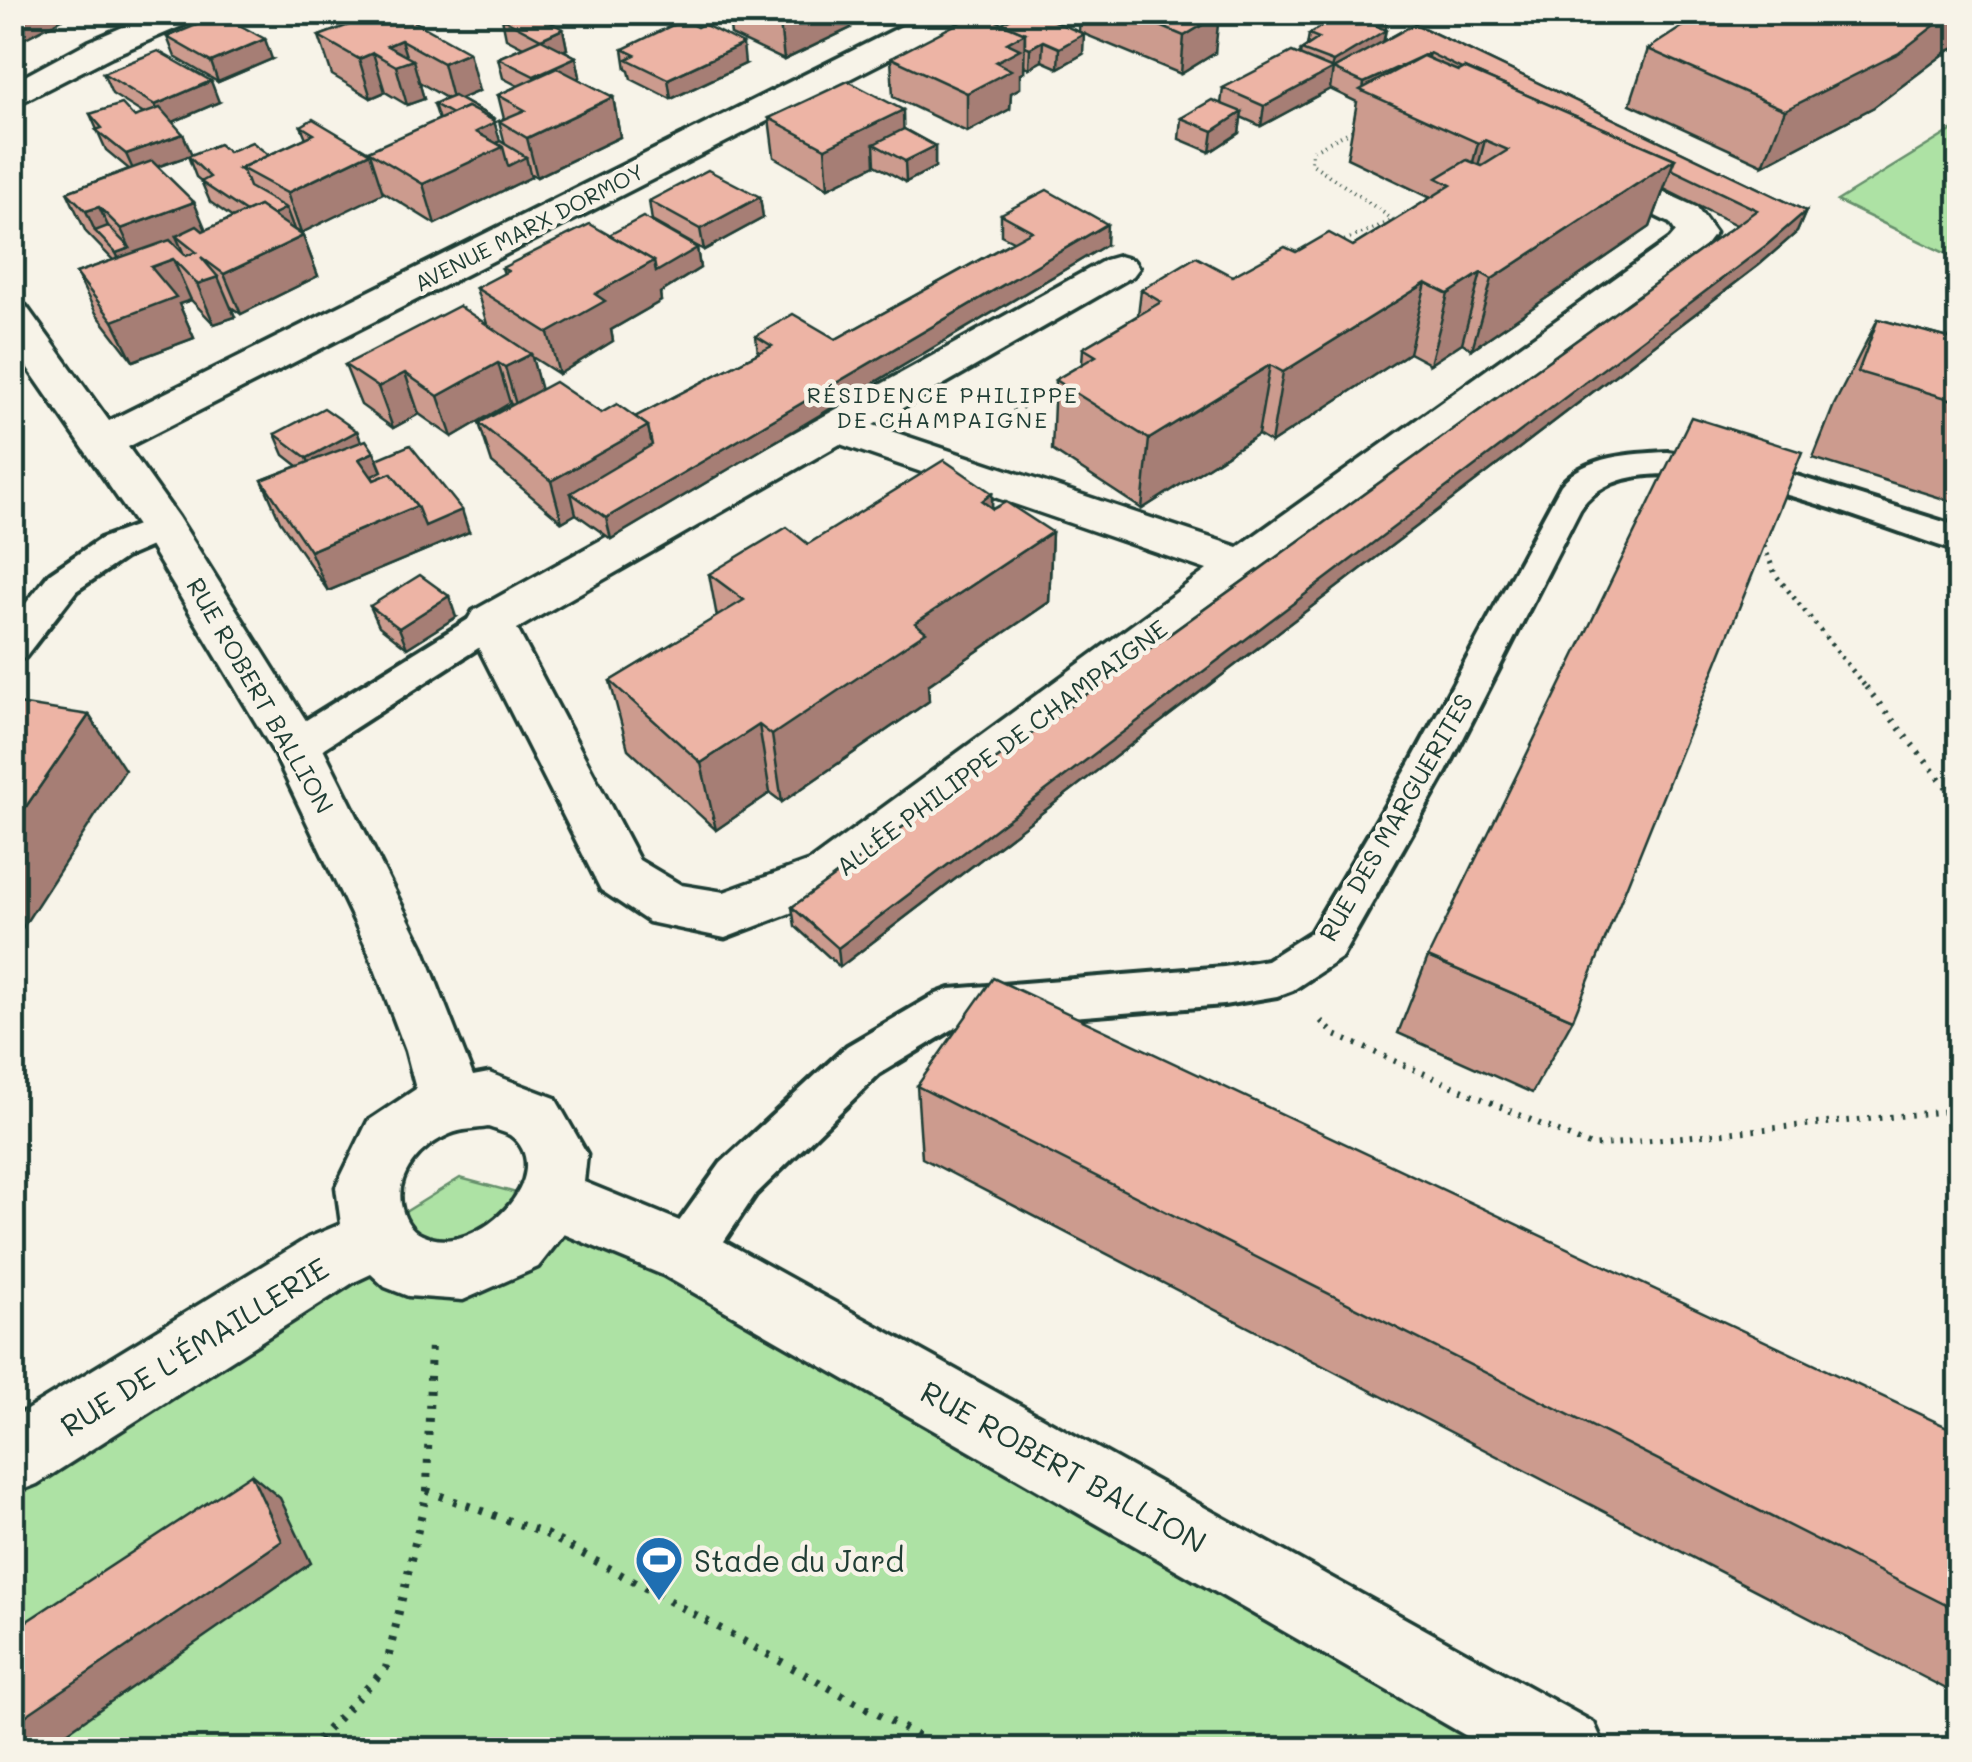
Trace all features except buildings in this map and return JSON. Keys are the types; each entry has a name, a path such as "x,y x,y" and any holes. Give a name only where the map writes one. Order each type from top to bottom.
{"street":[{"path":"12,98 100,49 187,12"},
{"name":"AVENUE MARX DORMOY","path":"103,442 956,12"},
{"name":"ALLÉE PHILIPPE DE CHAMPAIGNE","path":"490,623 620,875 668,906 725,915 828,876 1244,566 1684,246 1696,233 1683,216 1546,149"},
{"path":"490,623 1119,268"},
{"name":"RUE ROBERT BALLION","path":"15,324 162,528 296,746 396,948 436,1051 451,1106"},
{"path":"836,428 1244,566"},
{"path":"489,1100 533,1117 556,1154 552,1199 515,1246 463,1269 408,1265 374,1233 368,1186 390,1140 436,1108 489,1100"},
{"name":"RUE ROBERT BALLION","path":"552,1199 686,1254 1567,1750"},
{"name":"RUE DE L'ÉMAILLERIE","path":"12,1458 331,1260 378,1238"}],"lane":[{"name":"RUE DES MARGUERITES","path":"686,1254 738,1180 863,1060 950,1008 1224,986 1277,977 1326,945 1426,772 1562,509 1585,480 1633,462 1732,468 1960,540"},
{"path":"12,648 63,582 113,548 162,528"},
{"path":"296,746 490,623"}],"path":[{"path":"1361,125 1312,151 1312,163 1407,226"},
{"path":"1325,249 1394,220"},
{"path":"934,461 1060,383"},
{"path":"1732,468 1775,574 1960,804"},
{"path":"1277,977 1335,1035 1591,1146 1960,1110"},
{"path":"308,1750 386,1668 427,1490 431,1318"},
{"path":"427,1490 546,1534 944,1750"}],"green space":[{"path":"1959,126 1959,260 1837,201"},
{"name":"Stade du Jard","path":"460,1178 587,1212 1567,1750 13,1750 13,1455"}],"place":[{"name":"Stade du Jard","path":"659,1602"}],"district":[{"name":"RÉSIDENCE PHILIPPE DE CHAMPAIGNE","path":"943,406"}]}
